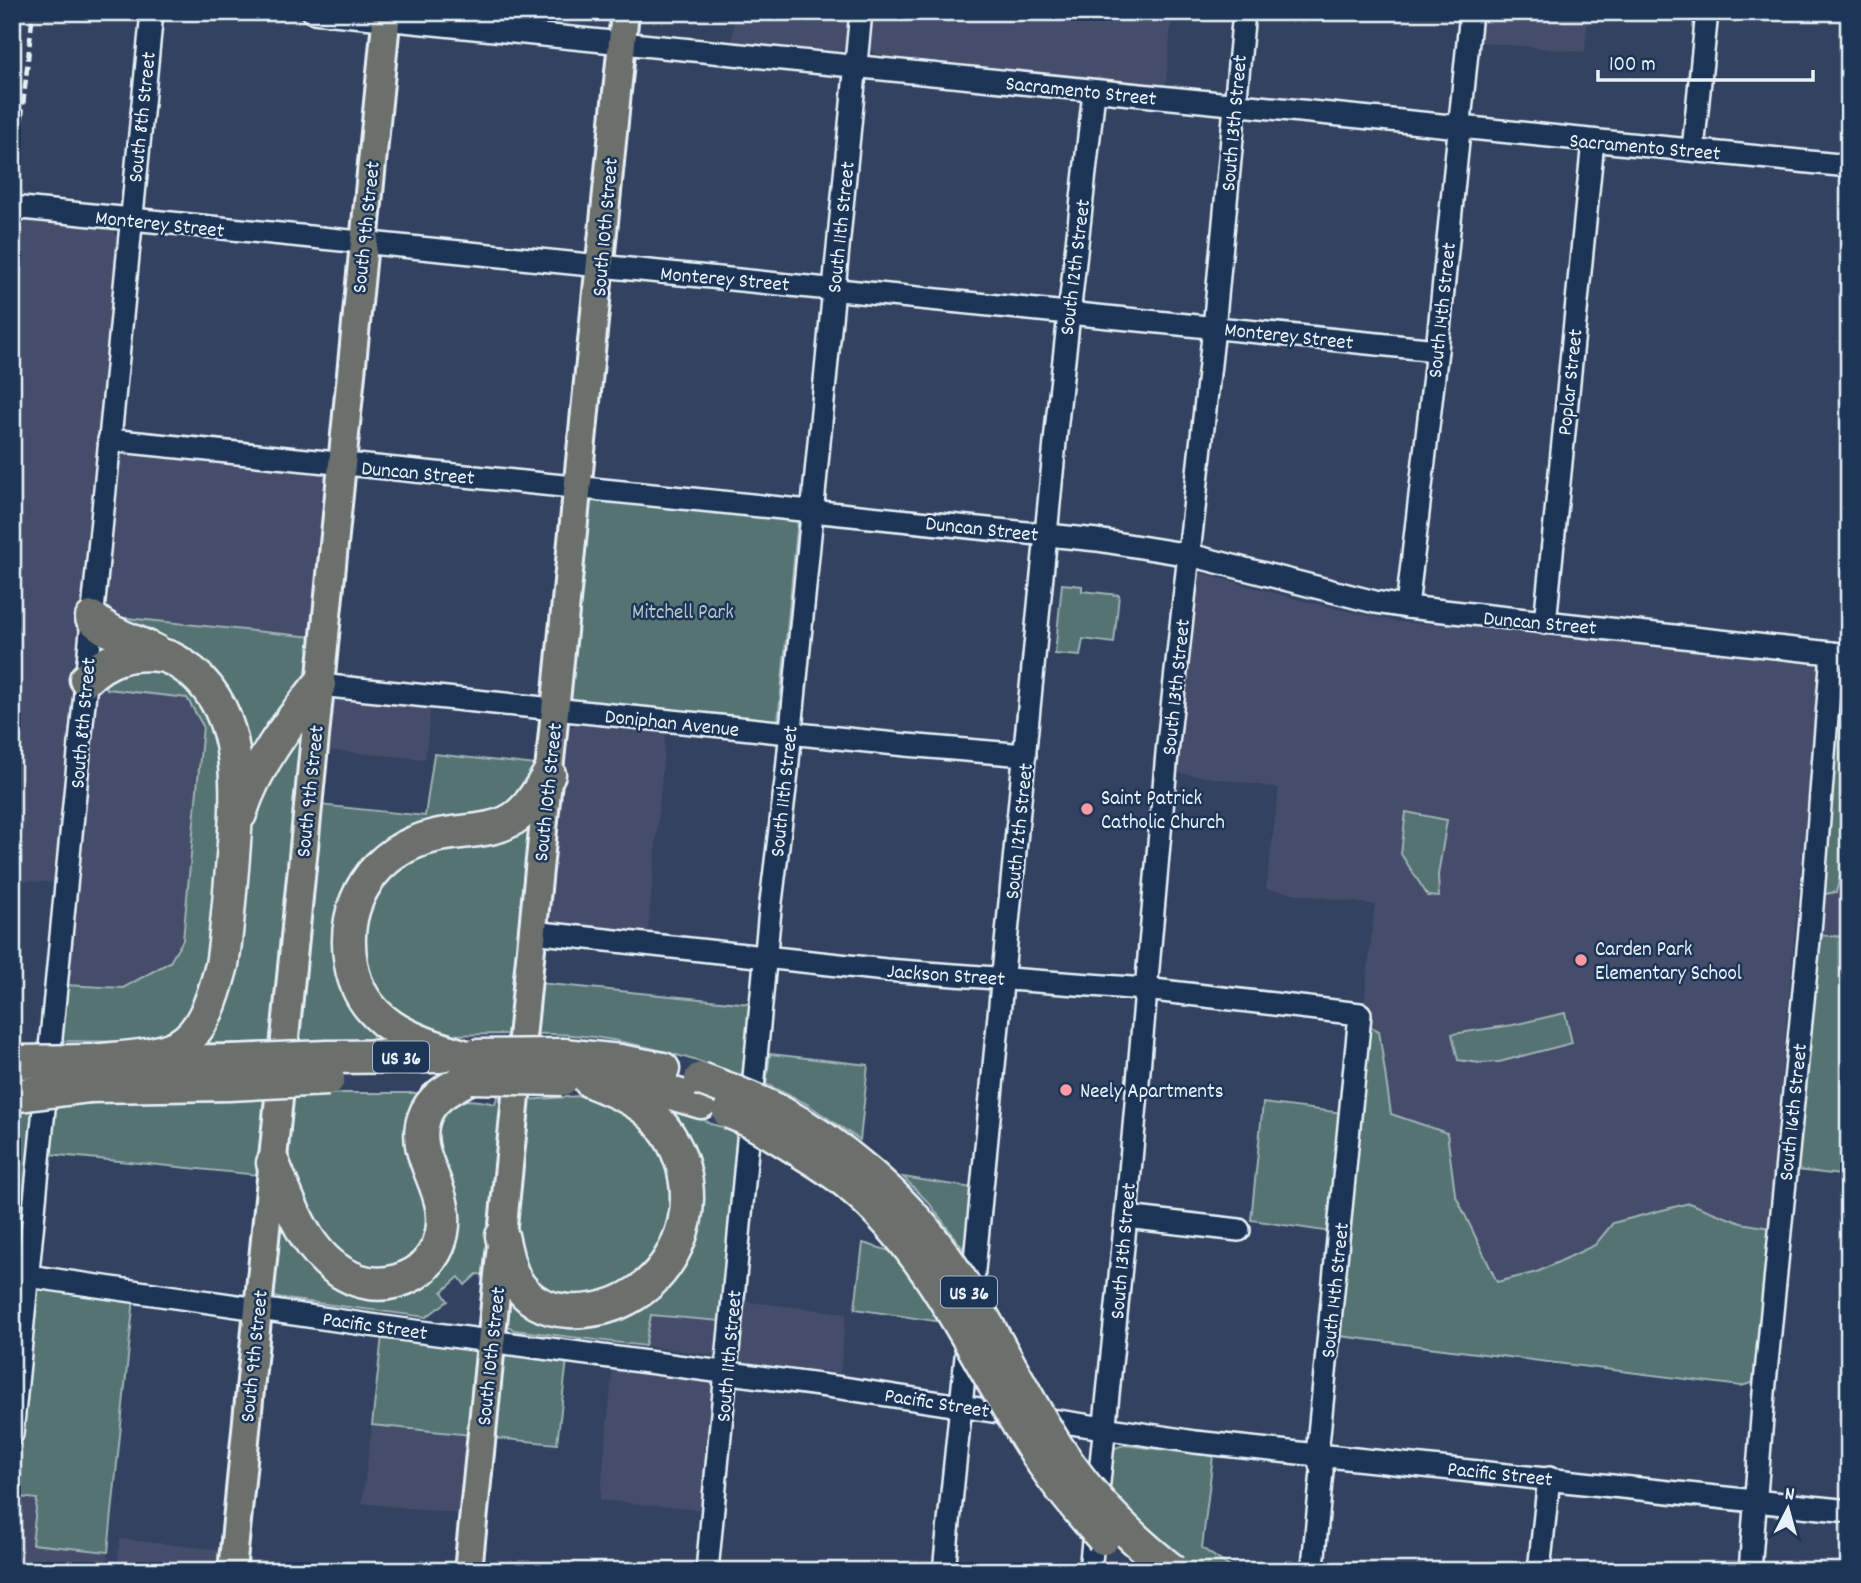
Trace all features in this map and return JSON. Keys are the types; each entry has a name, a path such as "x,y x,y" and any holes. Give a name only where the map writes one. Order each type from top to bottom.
{"highway":[{"path":"12,1096 92,1074 180,1045 199,1023 217,985 222,965 235,832 235,764 228,726 212,692 183,664 119,637 92,618"},
{"path":"86,679 97,668 117,658 132,654 164,655"},
{"path":"235,832 247,793 262,765 319,685"},
{"path":"273,1163 305,1235 321,1257 337,1269 368,1283 382,1284 417,1272 435,1252 444,1229 443,1202 421,1140 424,1116 438,1096 469,1063 415,1041 380,1018 366,1002 357,986 352,968 348,931 352,912 367,881 391,855 434,836 497,826 512,820 530,804 549,774"},
{"name":"US 36","path":"12,1062 92,1074 229,1073 469,1063 572,1072 620,1061 661,1068 814,1159 851,1186 886,1220 917,1257 950,1304 1039,1458 1069,1500 1139,1571"},
{"path":"502,1236 509,1266 522,1290 531,1300 558,1311 590,1310 625,1299 653,1278 675,1250 682,1234 689,1200 684,1168 678,1151 657,1119 623,1094 572,1072"},
{"name":"US 36","path":"12,1088 92,1074"},
{"name":"US 36","path":"701,1091 744,1095 791,1119 857,1165 903,1205 939,1248 969,1292 1065,1457 1117,1522 1173,1571"}],"main road":[{"name":"South 10th Street","path":"468,1571 625,12"},
{"name":"South 9th Street","path":"232,1571 387,16"}],"street":[{"name":"South 8th Street","path":"12,1434 152,12"},
{"name":"Sacramento Street","path":"313,12 387,16 622,44 1849,166"},
{"name":"South 11th Street","path":"707,1571 765,958 790,733 861,12"},
{"name":"South 13th Street","path":"1090,1571 1126,1217 1167,753 1214,328 1244,12"},
{"name":"South 14th Street","path":"1407,607 1461,128 1471,12"},
{"path":"1693,150 1707,12"},
{"name":"South 12th Street","path":"944,1571 1046,535 1094,92"},
{"name":"Poplar Street","path":"1545,624 1593,141"},
{"name":"Monterey Street","path":"12,207 1437,350"},
{"name":"Duncan Street","path":"109,440 1097,540 1190,555 1375,602 1407,607 1840,654"},
{"name":"South 16th Street","path":"1751,1571 1764,1392 1840,654"},
{"name":"Doniphan Avenue","path":"319,685 1025,755"},
{"name":"Jackson Street","path":"531,932 765,958 1145,989 1360,1014"},
{"name":"South 14th Street","path":"1313,1566 1322,1471 1317,1455 1360,1014"},
{"path":"1126,1217 1239,1230"},
{"name":"Pacific Street","path":"28,1276 726,1372 1195,1442 1849,1511"},
{"path":"1539,1571 1549,1478"}],"shaded area":[{"path":"735,12 849,12 845,48 834,52 732,41"},
{"path":"872,12 1172,12 1166,85 878,55 872,51 869,44"},
{"path":"1481,12 1588,12 1585,52 1477,42"},
{"path":"18,219 112,229 116,234 117,247 60,883 12,880 12,278"},
{"path":"121,451 323,472 328,476 313,637 107,616 100,610 116,456"},
{"name":"Carden Park Elementary School","path":"1201,573 1311,603 1398,622 1575,634 1812,663 1818,666 1821,670 1821,687 1815,716 1781,1080 1771,1228 1741,1223 1689,1203 1613,1223 1595,1245 1537,1272 1497,1282 1455,1194 1447,1133 1391,1114 1379,1032 1365,1024 1363,1014 1375,905 1266,889 1279,788 1174,772 1194,576"},
{"path":"1849,668 1849,703 1836,704 1838,676 1842,669"},
{"path":"94,688 187,698 203,726 183,940 170,962 123,989 65,985"},
{"path":"343,697 431,706 425,759 325,750 329,709 334,701"},
{"path":"600,722 666,729 648,933 557,924 549,917 547,907 563,733 573,726"},
{"path":"1849,847 1849,937 1815,935 1819,895 1836,892"},
{"path":"740,1301 846,1313 840,1373 746,1362 739,1358 737,1350"},
{"path":"650,1315 720,1321 716,1352 712,1355 645,1346"},
{"path":"613,1366 714,1385 700,1510 600,1500"},
{"path":"372,1425 471,1435 463,1514 362,1503"},
{"path":"12,1496 37,1499 32,1544 108,1552 106,1571 12,1571"},
{"path":"120,1539 220,1550 219,1571 117,1571"}],"green space":[{"name":"Mitchell Park","path":"590,500 798,519 778,722 569,703"},
{"path":"1062,584 1082,586 1082,591 1119,595 1114,643 1083,639 1080,656 1055,654"},
{"path":"107,616 313,637 309,667 301,686 241,791 228,702"},
{"path":"154,659 206,696 228,771 207,978 182,1029 149,1042 59,1041 65,985 123,988 170,962 183,940 203,726 187,698 107,689 103,683 107,674"},
{"path":"1849,703 1849,847 1836,892 1819,895 1836,704"},
{"path":"303,725 271,1043 212,1043 196,1039 248,810"},
{"path":"434,754 537,765 524,801 461,823 348,904 377,1033 363,1042 295,1042 320,805 425,816"},
{"path":"533,808 510,1034 434,1035 394,1017 366,978 362,906 393,862"},
{"path":"1406,812 1447,820 1438,875 1439,897 1428,896 1401,854"},
{"path":"1815,935 1849,937 1849,1176 1797,1170"},
{"path":"539,983 750,1004 742,1075 640,1045 588,1036 534,1034"},
{"path":"1565,1013 1572,1043 1499,1062 1458,1060 1452,1034 1513,1025"},
{"path":"1365,1024 1379,1031 1391,1114 1447,1133 1455,1194 1497,1282 1537,1272 1595,1245 1613,1223 1689,1203 1741,1223 1771,1228 1757,1373 1752,1383 1741,1386 1340,1336 1345,1234 1251,1220 1263,1103 1343,1113"},
{"path":"770,1054 868,1065 860,1140 807,1104 766,1084"},
{"path":"343,1093 430,1093 436,1202 428,1249 385,1275 325,1250 289,1164 286,1142 290,1098"},
{"path":"594,1095 633,1109 679,1169 664,1252 611,1295 541,1296 514,1257 513,1240 526,1100"},
{"path":"497,1097 504,1098 485,1275 477,1274 465,1285 459,1277 442,1292 448,1301 426,1317 278,1298 272,1295 279,1206 341,1281 429,1272 437,1130 441,1119 452,1105 459,1102 475,1100 495,1104"},
{"path":"266,1099 258,1175 49,1154 55,1103"},
{"path":"12,1103 35,1103 12,1315"},
{"path":"658,1107 690,1112 711,1124 737,1131 720,1321 651,1315 645,1346 514,1330 507,1325 509,1282 606,1314 690,1237"},
{"path":"903,1177 973,1188 964,1250 929,1203"},
{"path":"863,1243 897,1253 948,1323 855,1309"},
{"path":"42,1286 134,1298 108,1552 32,1544 37,1499 12,1496 34,1293"},
{"path":"382,1336 474,1348 479,1353 471,1435 372,1425"},
{"path":"508,1353 567,1360 557,1444 494,1438 502,1358"},
{"path":"1124,1445 1213,1456 1202,1548 1233,1569 1248,1571 1191,1571 1177,1562 1106,1493 1111,1453 1115,1448"}],"railway":[{"path":"12,209 33,12"}],"place":[{"name":"Saint Patrick Catholic Church","path":"1087,809"},
{"name":"Carden Park Elementary School","path":"1581,960"},
{"name":"Neely Apartments","path":"1066,1090"}]}
